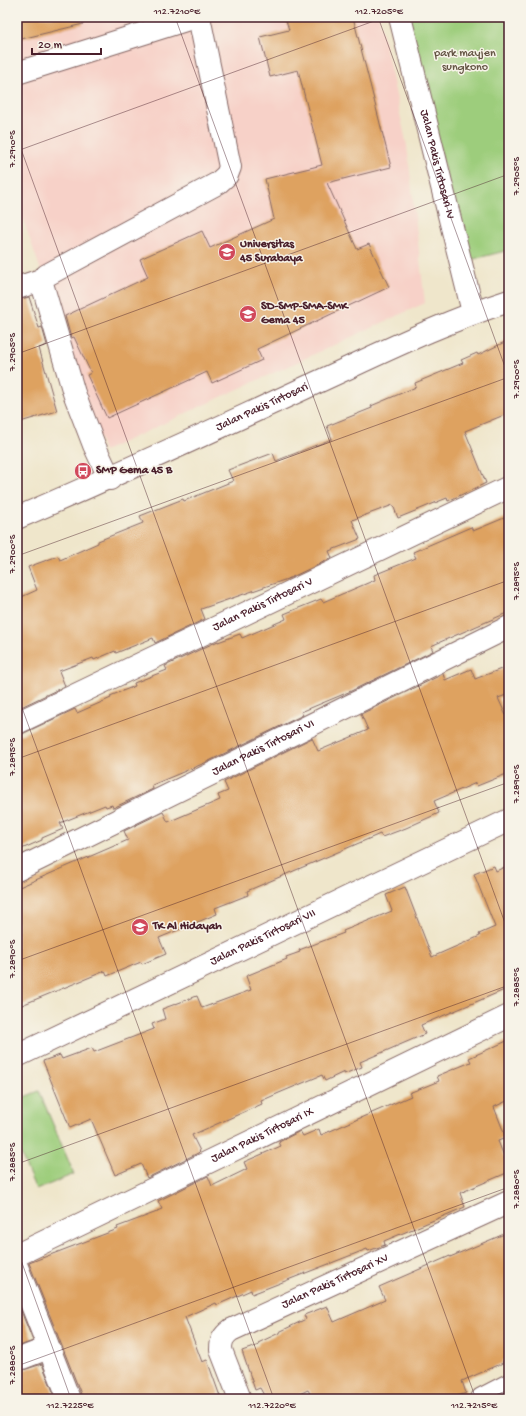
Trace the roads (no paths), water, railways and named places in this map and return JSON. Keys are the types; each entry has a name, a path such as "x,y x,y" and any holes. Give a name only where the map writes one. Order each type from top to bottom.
{"street":[{"path":"17,73 195,17"},
{"path":"17,288 41,280 47,275 218,183 228,175 230,167 199,17"},
{"name":"Jalan Pakis Tirtosari IV","path":"400,17 473,312"},
{"path":"41,280 74,393 94,444 110,479"},
{"name":"Jalan Pakis Tirtosari","path":"17,518 110,479 473,312 509,301"},
{"name":"Jalan Pakis Tirtosari V","path":"17,723 509,487"},
{"name":"Jalan Pakis Tirtosari VI","path":"17,870 509,627"},
{"name":"Jalan Pakis Tirtosari VII","path":"17,1056 509,820"},
{"name":"Jalan Pakis Tirtosari IX","path":"17,1255 509,1016"},
{"name":"Jalan Pakis Tirtosari XV","path":"240,1399 221,1350 221,1342 224,1336 231,1330 509,1202"},
{"path":"17,1267 69,1399"},
{"path":"17,1360 48,1348"},
{"path":"482,1399 509,1385"}],"place":[{"name":"Universitas 45 Surabaya","path":"227,252"},
{"name":"SD-SMP-SMA-SMK Gema 45","path":"248,314"},
{"name":"SMP Gema 45 B","path":"83,471"},
{"name":"TK Al Hidayah","path":"140,927"}],"park label":[{"name":"park mayjen sungkono","path":"465,61"}]}
